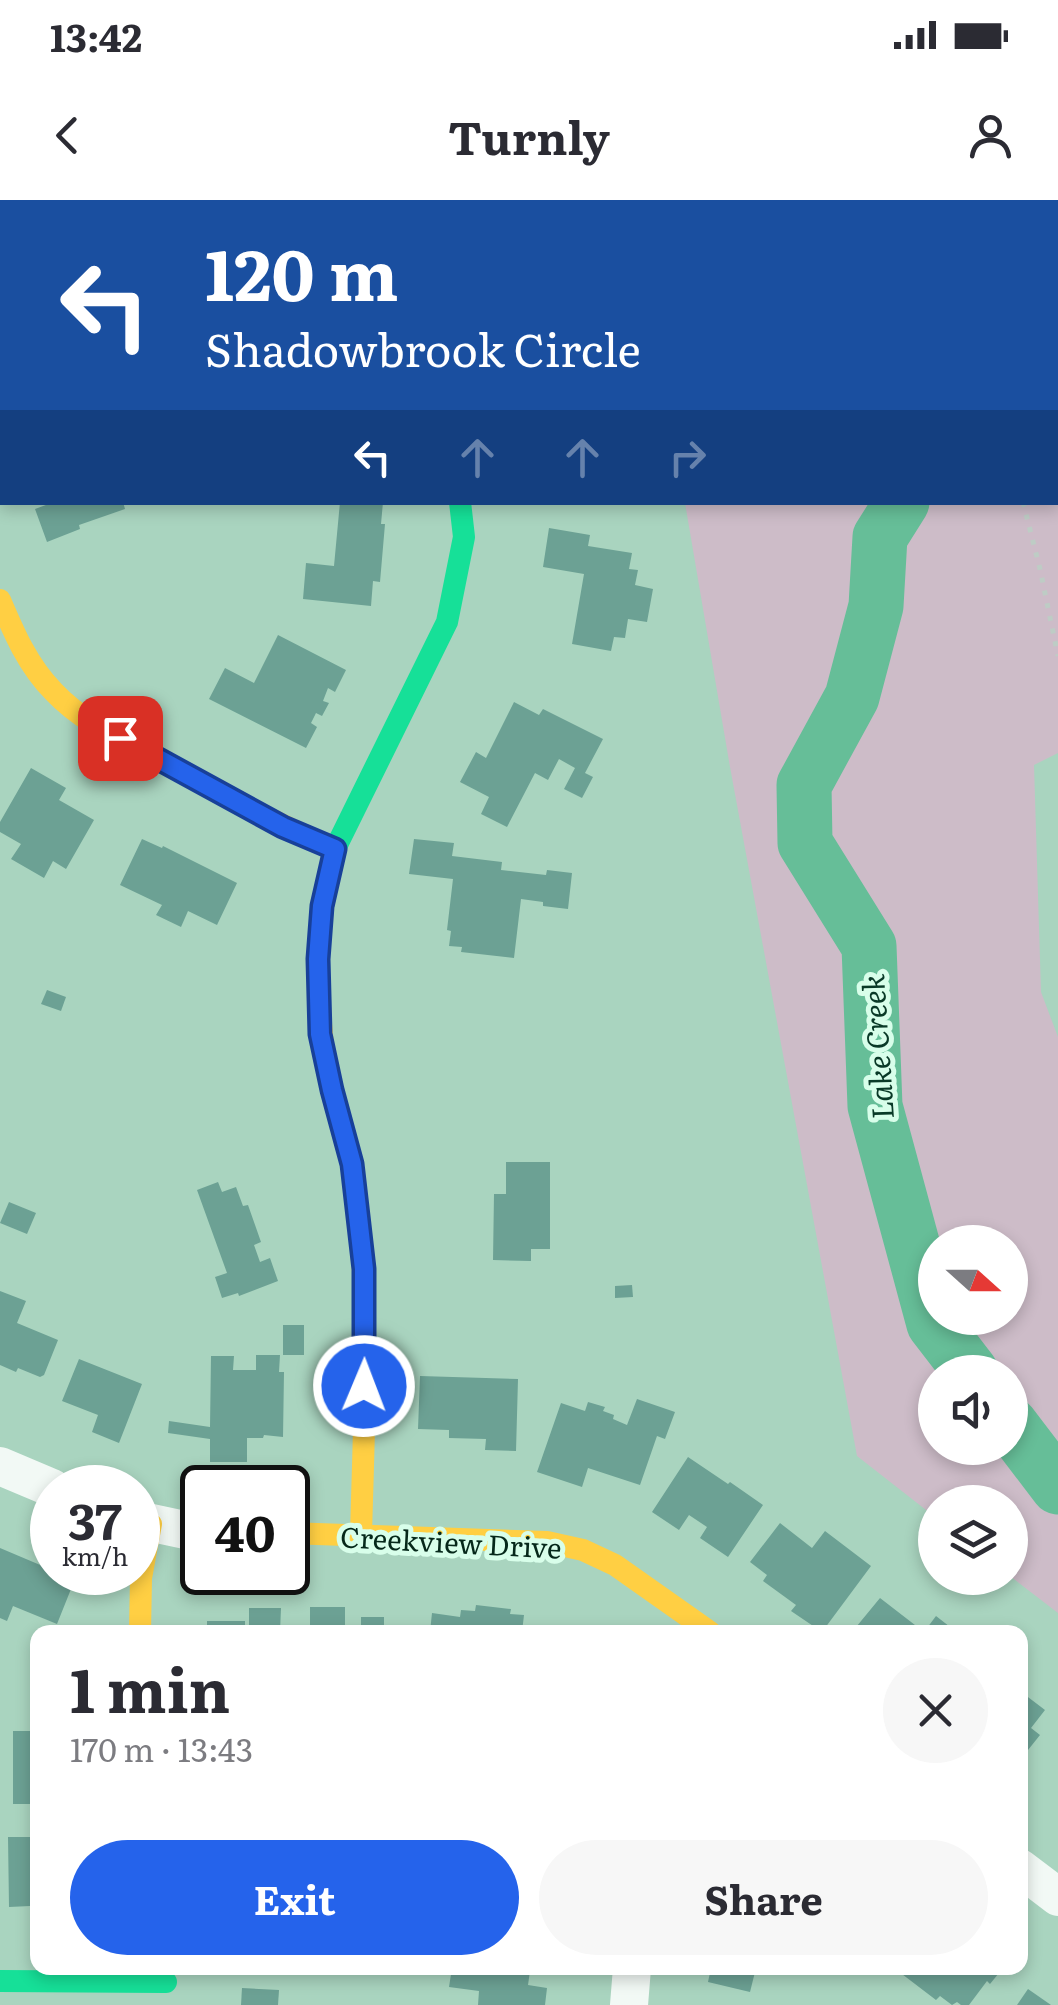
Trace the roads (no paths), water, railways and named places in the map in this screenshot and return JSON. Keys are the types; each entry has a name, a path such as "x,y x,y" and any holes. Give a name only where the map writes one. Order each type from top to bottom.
{"street":[{"path":"361,1536 364,1269 352,1164 320,1034 318,959 322,906 335,849 447,622 464,537 460,505"},
{"path":"0,600 29,662 70,708 283,827 335,849"},
{"path":"0,1466 30,1479"},
{"name":"Creekview Drive","path":"310,1534 548,1542 583,1550 614,1565 700,1625"},
{"path":"139,1595 139,1625"},
{"path":"1028,1874 1058,1897"},
{"path":"629,2005 631,1975"},
{"path":"0,1981 166,1985"}],"waterway":[{"name":"Lake Creek","path":"900,505 880,537 876,606 852,697 804,785 805,843 869,946 875,1106 934,1324 958,1355"},
{"name":"Lake Creek","path":"1028,1448 1058,1487"}]}
